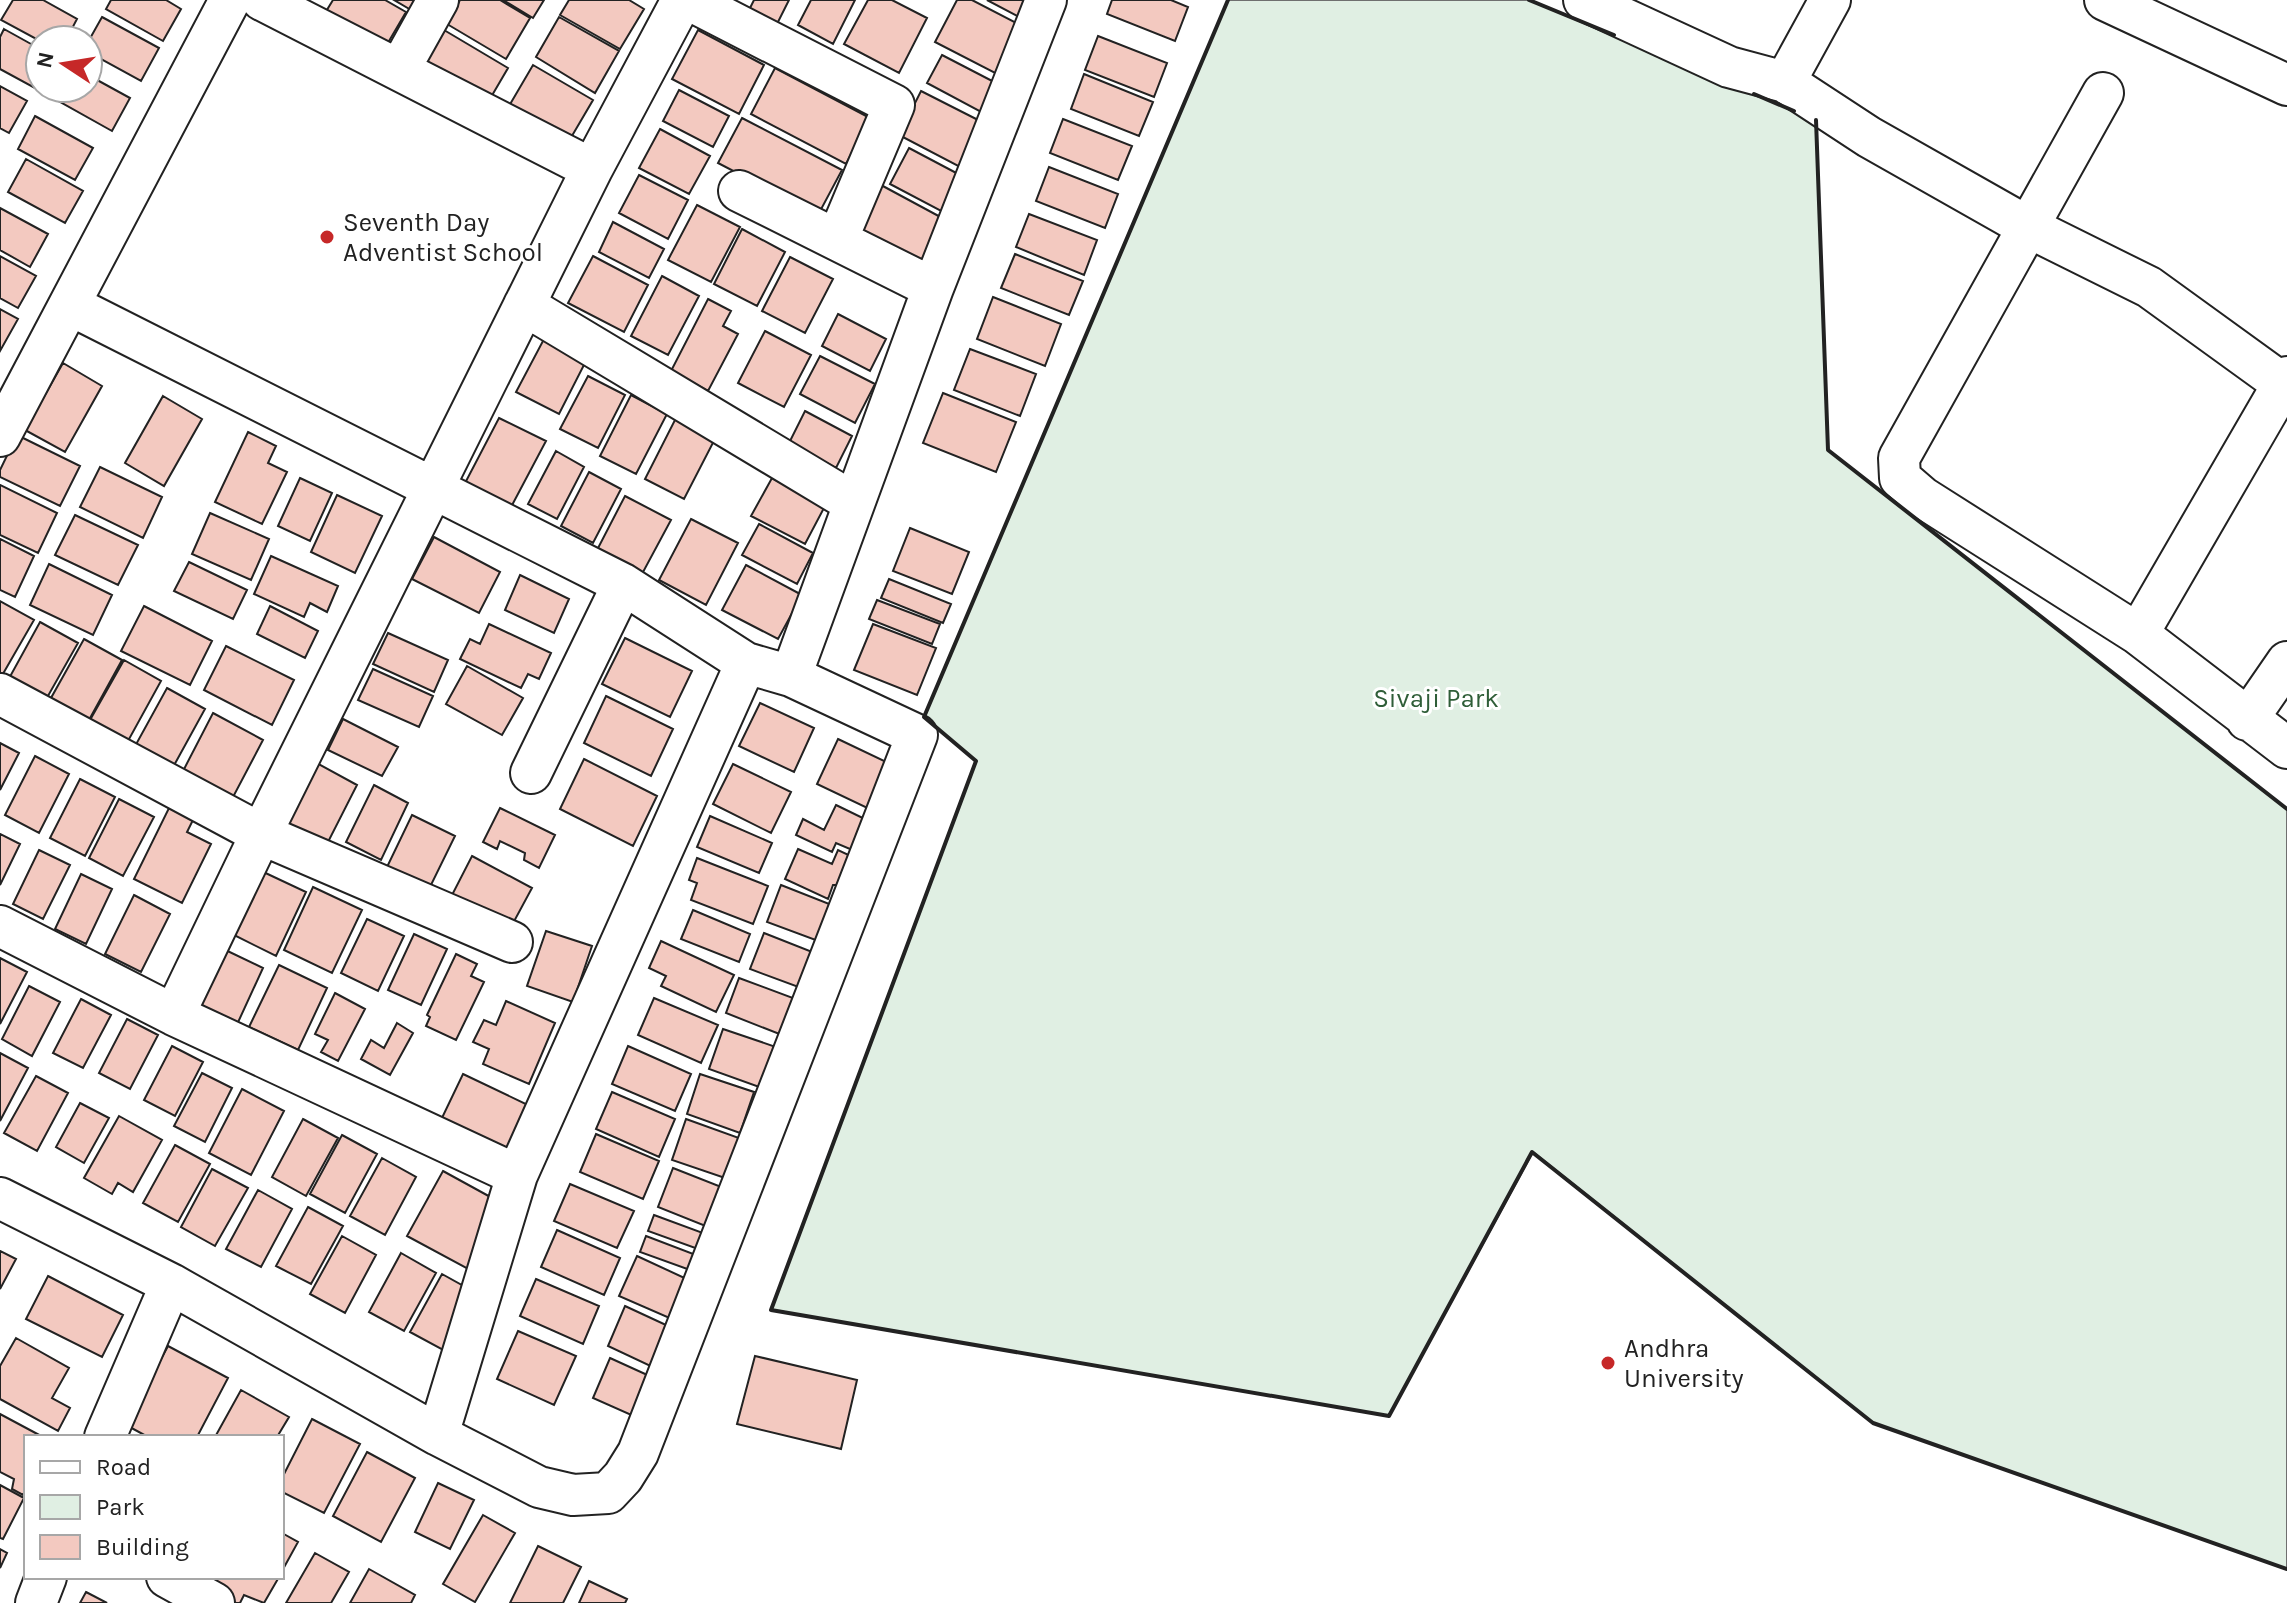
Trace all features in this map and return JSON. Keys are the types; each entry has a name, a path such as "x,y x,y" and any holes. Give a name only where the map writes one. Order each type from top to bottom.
{"street":[{"path":"0,436 230,0"},
{"path":"262,0 592,169"},
{"path":"399,70 438,0"},
{"path":"174,1015 592,169 682,0"},
{"path":"689,0 894,105 837,240"},
{"path":"791,676 933,288 1046,0"},
{"path":"1584,0 1729,67 1785,82 1869,137 2028,227 2149,287 2285,380 2138,634"},
{"path":"1785,82 1830,0"},
{"path":"2105,0 2287,85"},
{"path":"2103,93 1899,458 1900,478 1922,497 2138,634 2287,748"},
{"path":"739,191 933,288"},
{"path":"0,1198 171,1284 438,1435 539,1487 573,1495 608,1493 638,1453 917,735 791,676 746,663 623,584 70,305"},
{"path":"524,305 854,503"},
{"path":"531,773 623,584"},
{"path":"2247,720 2287,662"},
{"path":"438,1435 517,1175 746,663"},
{"path":"0,694 261,834 512,942"},
{"path":"0,926 174,1015 517,1175"},
{"path":"106,1435 171,1284"},
{"path":"36,1603 45,1579"},
{"path":"171,1579 214,1603"}],"green space":[{"name":"Sivaji Park","path":"1228,0 1529,0 1816,120 1828,450 2287,809 2287,1569 1873,1423 1533,1152 1389,1416 771,1310 976,761 924,717"}],"building":[{"path":"13,0 43,0 77,19 74,24 24,24 24,32 1,20"},
{"path":"111,0 166,0 181,9 163,41 106,9"},
{"path":"333,0 385,0 406,12 382,53 322,18"},
{"path":"394,0 417,0 411,10"},
{"path":"460,0 500,0 530,18 506,59 447,24"},
{"path":"503,0 544,0 533,18"},
{"path":"569,0 629,0 644,9 620,49 560,15"},
{"path":"754,0 789,0 776,26 748,12"},
{"path":"811,0 855,0 833,44 798,25"},
{"path":"868,0 892,0 927,18 899,73 844,44"},
{"path":"957,0 972,0 1022,26 997,74 935,42"},
{"path":"987,0 1030,0 1021,18"},
{"path":"1112,0 1171,0 1188,7 1175,41 1107,14"},
{"path":"102,17 159,48 141,81 104,61 104,24 98,24"},
{"path":"559,17 619,51 595,93 536,57"},
{"path":"4,29 24,40 24,82 0,69 0,37"},
{"path":"444,30 508,68 487,104 423,66"},
{"path":"698,30 764,65 739,114 672,79"},
{"path":"1098,36 1167,63 1154,97 1085,70"},
{"path":"942,55 998,84 983,113 927,83"},
{"path":"533,65 593,100 569,141 509,106"},
{"path":"775,68 870,118 846,164 751,114"},
{"path":"1084,74 1153,102 1139,136 1071,109"},
{"path":"104,84 130,98 112,131 64,104 104,104"},
{"path":"0,86 24,99 25,104 9,133 0,128"},
{"path":"679,90 729,116 713,147 663,121"},
{"path":"921,91 986,124 962,168 899,135"},
{"path":"35,116 93,148 75,180 18,149"},
{"path":"742,118 842,170 818,215 718,163"},
{"path":"1063,119 1132,146 1118,180 1050,153"},
{"path":"660,129 710,156 689,194 639,168"},
{"path":"909,148 962,176 943,212 890,184"},
{"path":"26,159 83,191 65,223 8,192"},
{"path":"1049,167 1118,194 1105,228 1036,201"},
{"path":"639,175 688,200 668,239 619,213"},
{"path":"881,185 946,220 921,269 855,235"},
{"path":"697,205 740,227 711,282 668,260"},
{"path":"0,208 48,234 30,267 0,250"},
{"path":"1029,214 1097,240 1084,275 1016,247"},
{"path":"613,222 664,249 649,278 599,252"},
{"path":"742,229 785,252 757,306 714,284"},
{"path":"1015,254 1083,281 1069,315 1001,288"},
{"path":"0,256 36,276 18,308 0,298"},
{"path":"593,256 648,285 624,332 568,303"},
{"path":"790,257 833,279 805,333 762,311"},
{"path":"662,276 699,296 668,355 631,336"},
{"path":"993,297 1061,324 1045,366 977,339"},
{"path":"708,299 731,311 723,326 738,334 708,391 671,371"},
{"path":"0,309 18,319 0,351"},
{"path":"838,314 886,339 870,371 822,346"},
{"path":"765,331 811,355 784,407 738,383"},
{"path":"544,339 586,361 559,414 516,392"},
{"path":"970,349 1036,374 1020,416 954,390"},
{"path":"820,356 875,384 855,423 800,394"},
{"path":"63,363 102,386 65,452 25,430"},
{"path":"588,376 625,395 598,448 560,429"},
{"path":"943,393 1016,422 996,472 923,443"},
{"path":"631,395 667,414 636,474 600,456"},
{"path":"163,396 202,419 164,486 125,463"},
{"path":"805,411 852,436 836,468 789,443"},
{"path":"678,414 717,435 684,499 645,479"},
{"path":"499,418 546,441 510,509 464,485"},
{"path":"248,432 276,446 268,463 287,472 262,524 215,502"},
{"path":"17,435 80,466 60,506 0,477 0,470"},
{"path":"556,451 584,467 557,519 528,504"},
{"path":"100,467 162,497 143,538 80,507"},
{"path":"589,472 621,489 593,543 561,526"},
{"path":"300,478 332,493 310,541 278,526"},
{"path":"772,478 825,506 805,544 751,516"},
{"path":"0,485 57,513 38,553 0,535"},
{"path":"337,495 382,516 355,573 311,552"},
{"path":"625,496 671,520 642,574 597,550"},
{"path":"210,513 269,539 251,580 192,554"},
{"path":"75,515 138,545 118,585 55,555"},
{"path":"691,519 738,543 706,605 659,580"},
{"path":"759,524 813,553 797,584 742,555"},
{"path":"910,528 969,552 952,594 893,571"},
{"path":"434,537 500,572 479,613 412,579"},
{"path":"0,539 34,556 15,597 0,590"},
{"path":"271,556 338,586 327,612 310,603 304,617 254,594"},
{"path":"189,562 247,590 233,619 174,591"},
{"path":"49,564 112,595 93,635 30,605"},
{"path":"746,565 802,595 778,639 722,610"},
{"path":"520,575 569,599 554,633 505,610"},
{"path":"889,579 951,604 943,623 881,598"},
{"path":"877,600 940,624 932,644 869,619"},
{"path":"0,601 34,620 0,679"},
{"path":"144,606 212,641 190,685 121,651"},
{"path":"270,606 318,631 305,658 257,634"},
{"path":"40,622 78,643 44,703 7,682"},
{"path":"489,624 551,653 539,679 528,674 521,688 460,659 470,639 480,644"},
{"path":"873,624 936,648 917,695 854,670"},
{"path":"388,633 448,660 434,692 373,664"},
{"path":"625,638 692,671 670,717 602,684"},
{"path":"84,639 122,660 89,720 51,698"},
{"path":"226,646 294,680 272,725 204,690"},
{"path":"124,660 161,681 128,741 90,720"},
{"path":"467,666 523,698 502,735 446,704"},
{"path":"373,669 433,696 419,727 358,700"},
{"path":"167,688 205,709 172,769 134,748"},
{"path":"606,696 673,729 651,776 584,743"},
{"path":"760,703 814,728 794,772 739,746"},
{"path":"213,713 263,740 232,799 182,773"},
{"path":"343,719 398,747 382,776 328,750"},
{"path":"838,739 903,770 882,815 817,784"},
{"path":"0,743 19,753 0,790"},
{"path":"35,756 69,774 39,833 5,815"},
{"path":"584,759 657,796 633,846 560,809"},
{"path":"313,761 357,785 326,846 283,824"},
{"path":"733,764 791,792 771,833 713,804"},
{"path":"80,779 115,797 85,856 50,838"},
{"path":"374,785 408,803 381,860 346,842"},
{"path":"119,799 154,817 123,876 89,858"},
{"path":"836,805 871,822 857,852 836,843 832,852 796,835 803,819 824,830"},
{"path":"169,808 193,820 187,832 211,844 182,903 134,879"},
{"path":"500,808 555,835 539,868 524,860 525,853 500,841 497,849 483,842"},
{"path":"412,815 455,836 430,887 387,867"},
{"path":"710,816 772,843 759,873 697,847"},
{"path":"0,834 20,844 0,885"},
{"path":"798,849 832,864 838,850 855,858 843,885 833,885 828,899 785,879"},
{"path":"39,850 70,865 43,919 13,904"},
{"path":"472,856 532,888 511,927 452,895"},
{"path":"697,858 768,886 753,924 691,900 697,883 689,880"},
{"path":"257,869 306,892 276,956 228,932"},
{"path":"81,874 112,889 86,944 55,929"},
{"path":"781,885 842,909 829,945 767,922"},
{"path":"313,887 362,910 332,973 284,950"},
{"path":"134,895 170,914 141,972 105,954"},
{"path":"693,910 750,934 739,962 681,939"},
{"path":"367,919 404,936 378,991 341,973"},
{"path":"546,931 592,946 573,1002 527,986"},
{"path":"764,933 825,957 812,992 750,969"},
{"path":"414,934 447,949 421,1005 388,990"},
{"path":"661,941 734,975 716,1012 661,986 666,976 649,968"},
{"path":"215,945 263,968 234,1031 185,1008"},
{"path":"456,954 477,964 471,976 484,982 456,1040 426,1026 430,1017 427,1015"},
{"path":"0,958 27,972 0,1024"},
{"path":"279,965 327,988 298,1050 249,1027"},
{"path":"739,978 801,1001 787,1037 726,1013"},
{"path":"29,986 60,1002 32,1056 2,1039"},
{"path":"335,993 365,1009 338,1061 321,1052 328,1040 315,1034"},
{"path":"654,998 718,1025 701,1063 638,1035"},
{"path":"81,999 111,1015 83,1068 53,1053"},
{"path":"506,1001 555,1023 529,1084 483,1064 489,1049 473,1042 484,1020 496,1025"},
{"path":"127,1019 158,1035 130,1089 99,1073"},
{"path":"397,1023 413,1033 390,1075 361,1059 371,1040 384,1048"},
{"path":"723,1029 776,1047 762,1088 709,1069"},
{"path":"172,1046 203,1062 175,1116 144,1100"},
{"path":"628,1046 691,1074 675,1111 612,1084"},
{"path":"0,1053 28,1068 0,1121"},
{"path":"202,1073 232,1088 205,1142 174,1126"},
{"path":"463,1074 530,1106 508,1154 440,1122"},
{"path":"700,1074 754,1092 740,1133 687,1114"},
{"path":"36,1076 68,1093 37,1151 4,1133"},
{"path":"242,1089 284,1111 251,1175 209,1153"},
{"path":"612,1092 675,1119 659,1157 596,1129"},
{"path":"80,1103 109,1118 84,1163 56,1147"},
{"path":"119,1116 162,1140 133,1192 118,1183 112,1194 84,1178"},
{"path":"303,1119 338,1138 306,1196 272,1177"},
{"path":"686,1119 739,1138 725,1178 672,1160"},
{"path":"596,1134 659,1161 643,1199 580,1172"},
{"path":"342,1135 377,1154 345,1213 310,1194"},
{"path":"175,1145 210,1164 178,1222 143,1203"},
{"path":"382,1158 416,1177 385,1235 350,1216"},
{"path":"673,1168 729,1190 713,1229 658,1207"},
{"path":"212,1169 248,1188 215,1246 181,1227"},
{"path":"443,1171 505,1205 470,1270 407,1236"},
{"path":"570,1184 634,1211 617,1248 554,1221"},
{"path":"258,1190 292,1209 261,1267 226,1249"},
{"path":"308,1207 343,1226 311,1284 276,1266"},
{"path":"654,1215 703,1233 698,1249 648,1231"},
{"path":"557,1230 620,1258 604,1295 541,1267"},
{"path":"342,1236 376,1255 345,1313 310,1294"},
{"path":"646,1236 696,1255 690,1270 640,1252"},
{"path":"0,1251 16,1259 0,1289"},
{"path":"401,1253 436,1273 404,1331 369,1312"},
{"path":"637,1256 691,1281 674,1320 619,1296"},
{"path":"442,1274 476,1293 445,1351 410,1332"},
{"path":"48,1276 123,1315 102,1357 26,1319"},
{"path":"536,1279 599,1306 583,1344 520,1316"},
{"path":"625,1306 679,1331 661,1371 608,1346"},
{"path":"518,1331 576,1356 554,1405 497,1379"},
{"path":"16,1338 69,1368 52,1398 70,1408 58,1431 0,1399 0,1366"},
{"path":"168,1346 228,1378 198,1435 144,1435 126,1425"},
{"path":"755,1356 857,1380 841,1449 737,1424"},
{"path":"610,1358 665,1383 647,1422 593,1398"},
{"path":"241,1390 289,1417 278,1435 216,1435"},
{"path":"0,1414 39,1435 24,1435 23,1495 12,1489 14,1479 0,1472"},
{"path":"312,1419 360,1444 324,1513 284,1493 284,1474"},
{"path":"367,1452 415,1478 381,1542 333,1516"},
{"path":"438,1483 474,1500 450,1549 415,1532"},
{"path":"0,1485 24,1498 3,1539 0,1538"},
{"path":"483,1515 515,1533 475,1602 443,1584"},
{"path":"284,1534 298,1542 284,1567"},
{"path":"538,1546 581,1567 563,1603 510,1603"},
{"path":"0,1549 7,1553 0,1568"},
{"path":"315,1553 349,1572 331,1603 286,1603"},
{"path":"369,1569 415,1595 411,1603 350,1603"},
{"path":"210,1579 278,1579 264,1603 244,1595 240,1603 236,1603 206,1587"},
{"path":"589,1581 627,1599 625,1603 579,1603"},
{"path":"86,1592 107,1603 80,1603"}],"wall":[{"path":"1228,0 924,717 976,761 771,1310 1389,1416 1532,1152 1873,1423 2287,1569"},
{"path":"1529,0 1614,35"},
{"path":"1754,94 1794,111"},
{"path":"1816,120 1828,450 2287,809"}],"place":[{"name":"Seventh Day Adventist School","path":"327,237"},
{"name":"Andhra University","path":"1608,1363"}]}
